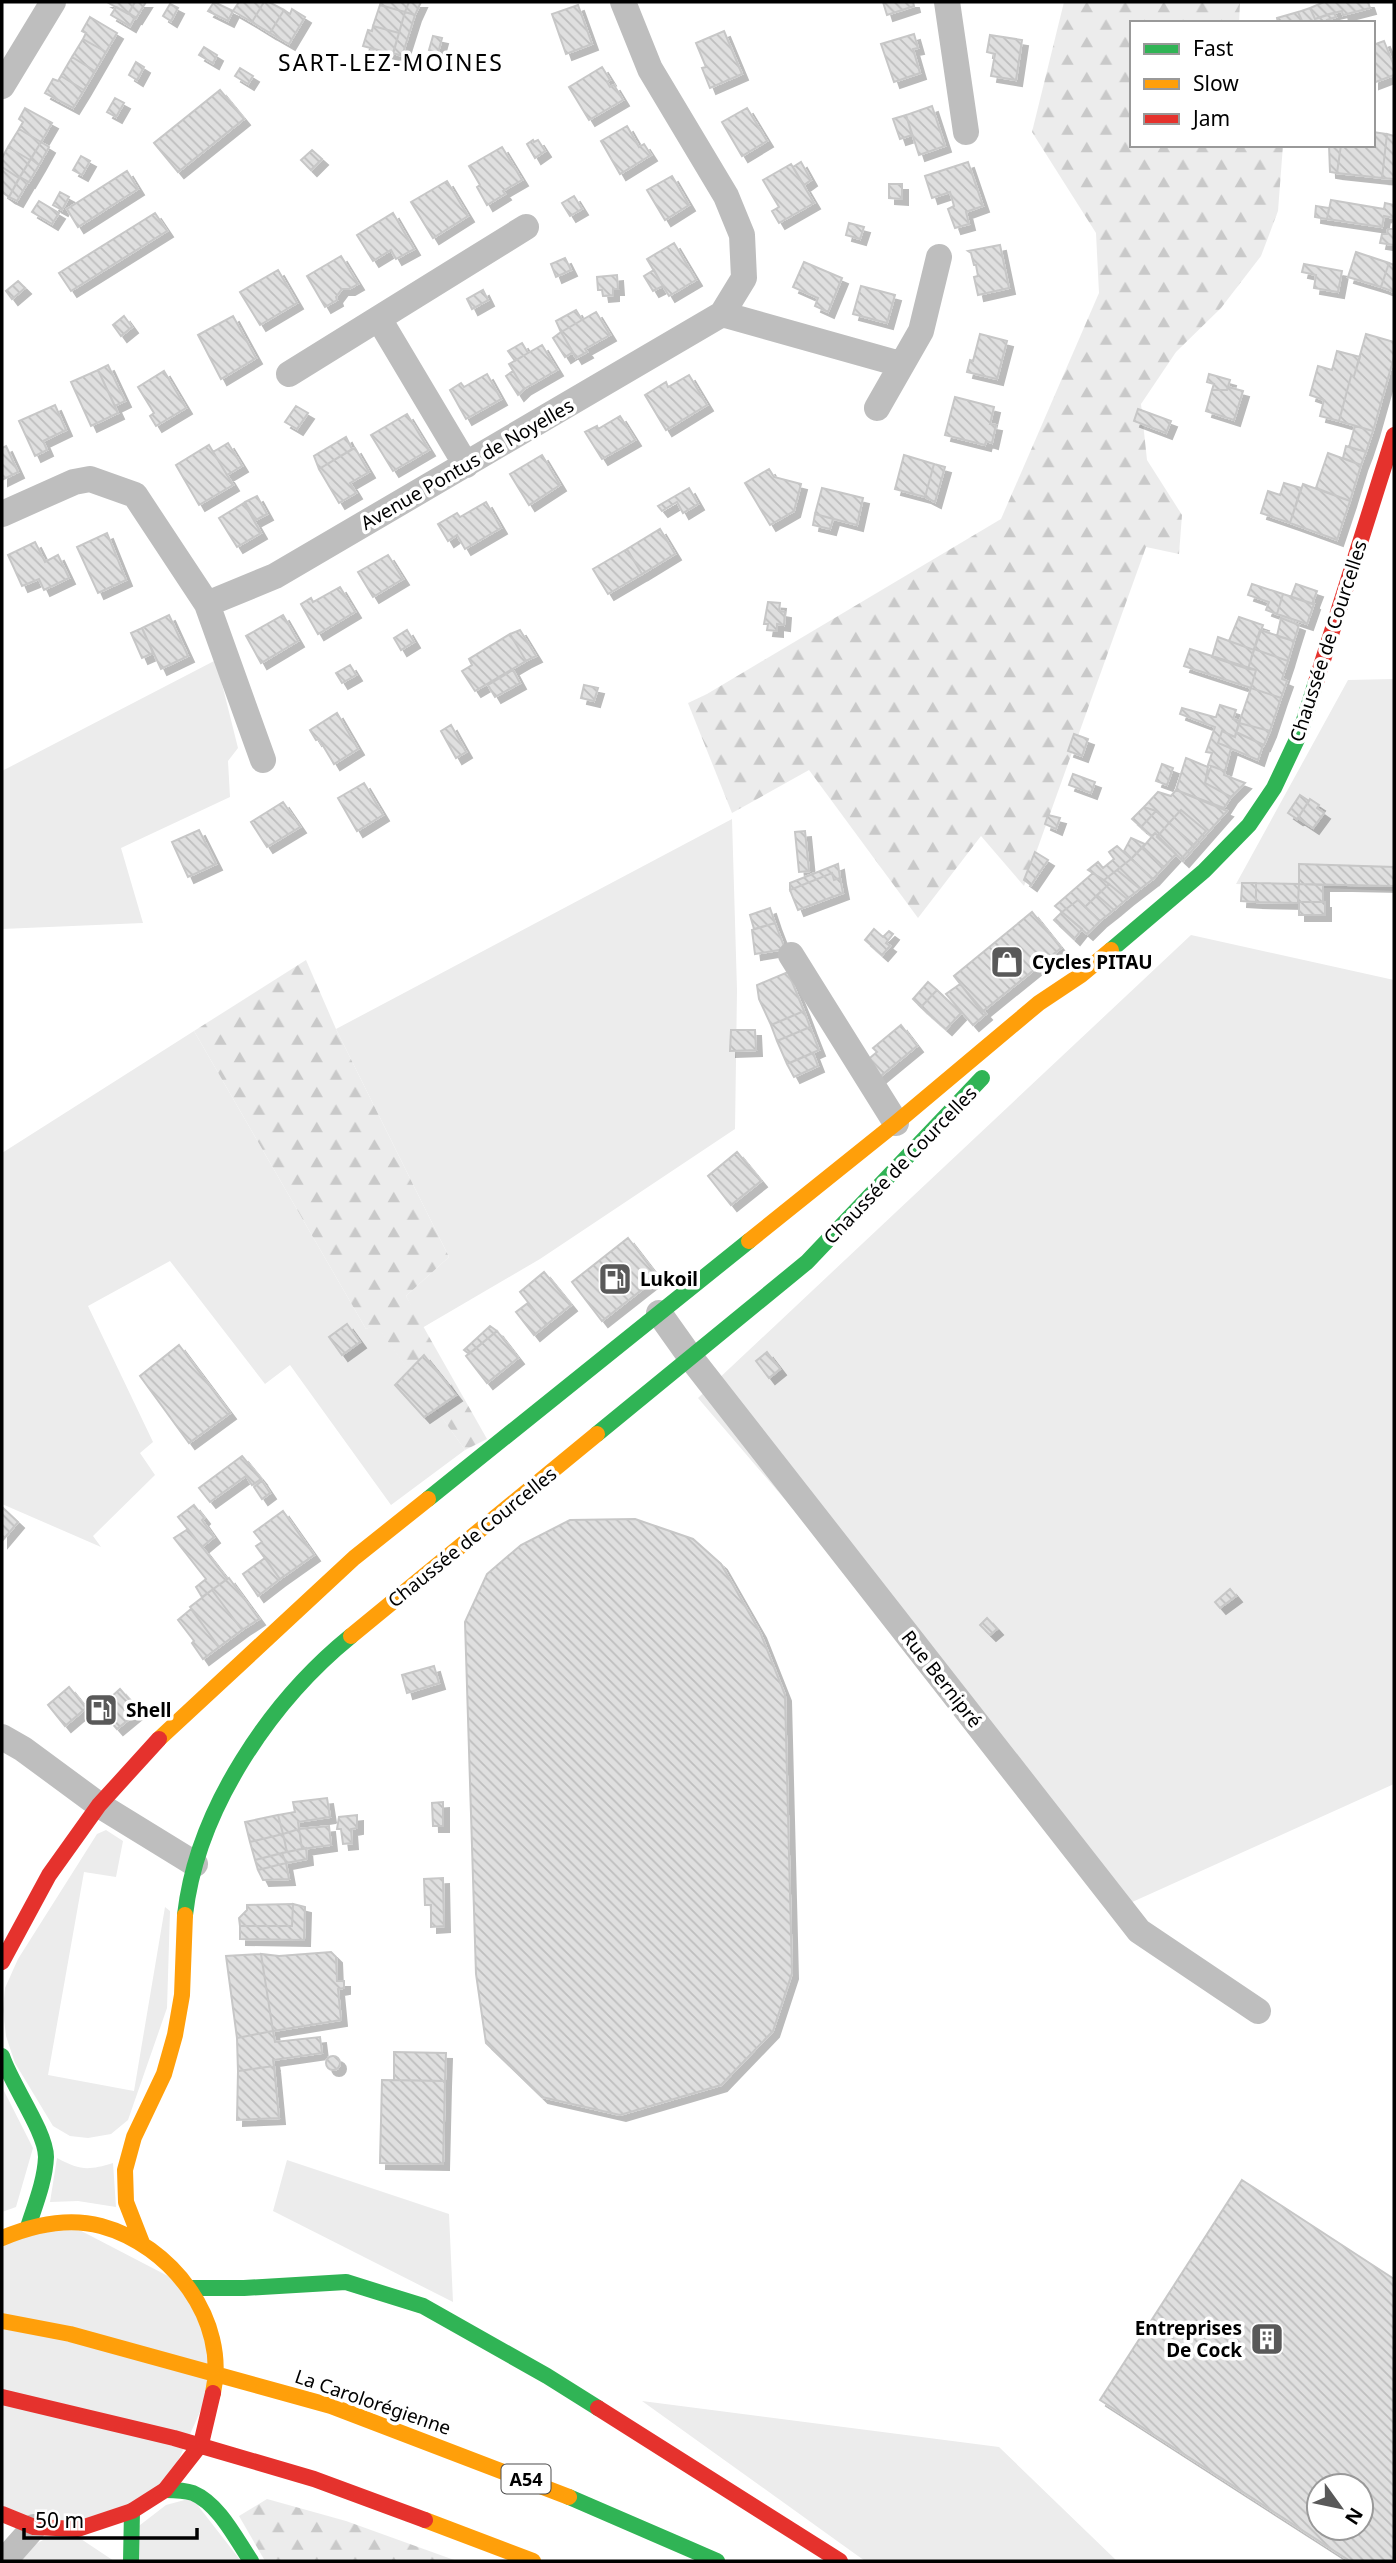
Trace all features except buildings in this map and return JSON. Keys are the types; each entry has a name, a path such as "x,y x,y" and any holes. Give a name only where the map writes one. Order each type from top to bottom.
{"main road":[{"name":"Chaussée de Courcelles","path":"2,1962 49,1875 99,1805 163,1735 354,1559 896,1124 1039,1003 1081,975 1205,872 1248,825 1274,788 1300,733 1394,435"},
{"name":"Chaussée de Courcelles","path":"142,2243 124,2190 125,2168 140,2123 168,2060 182,1998 184,1921 195,1864 225,1793 265,1724 324,1658 807,1262 999,1057 1081,975"},
{"path":"896,1124 905,1137 911,1154"},
{"path":"2,2056 8,2075 34,2121 46,2155 39,2194 28,2227"},
{"path":"2,2238 28,2227 64,2222 101,2226 142,2243 191,2288 210,2328 217,2374 201,2444 165,2490 132,2511 78,2529 34,2526 2,2514"},
{"path":"191,2288 346,2282 423,2306 547,2376 840,2561"},
{"name":"La Carolorégienne","path":"2,2320 70,2334 331,2406 542,2485 717,2561"},
{"path":"2,2397 174,2438 314,2479 533,2561"},
{"path":"165,2490 196,2494 227,2526 251,2561"},
{"path":"131,2561 132,2511"},
{"path":"78,2529 94,2542"}],"street":[{"path":"3,85 53,2"},
{"name":"Avenue Pontus de Noyelles","path":"207,604 275,576 722,314 744,278 742,235 726,195 650,69 623,2"},
{"path":"947,2 967,132"},
{"path":"289,374 526,227"},
{"path":"877,408 921,331 939,257"},
{"path":"722,314 900,364"},
{"path":"379,319 466,465"},
{"path":"2,514 74,482 90,479 135,495 207,604 263,760"},
{"name":"Chaussée de Courcelles","path":"791,954 896,1124"},
{"name":"Rue Bernipré","path":"659,1313 691,1358 1139,1931 1258,2011"},
{"path":"2,1737 23,1749 99,1805 195,1864"},
{"path":"4,2561 34,2526"}],"green space":[{"path":"1064,2 1240,2 1239,21 1130,21 1130,147 1283,147 1278,211 1261,256 1221,308 1176,352 1141,404 1147,460 1182,515 1179,554 1146,547 1024,886 981,836 918,918 809,770 732,813 688,703 1001,519 1099,293 1096,233 1032,132"},
{"path":"216,660 238,748 228,761 230,797 121,848 143,923 2,929 2,771"},
{"path":"1394,679 1394,891 1236,884 1348,680"},
{"path":"732,819 737,990 735,1129 540,1259 422,1328 406,1296 449,1257 336,1029"},
{"path":"1191,935 1394,980 1394,1784 1130,1903 698,1398"},
{"path":"306,960 336,1029 449,1257 406,1296 487,1439 465,1450 376,1325 366,1329 194,1031"},
{"path":"194,1031 366,1329 376,1324 465,1450 391,1505 290,1365 265,1384 170,1261 88,1306 153,1442 140,1453 155,1475 93,1536 101,1547 2,1504 2,1153"},
{"path":"106,1830 123,1841 116,1877 84,1872 48,2075 134,2091 165,1907 170,1911 167,2008 128,2120 111,2134 88,2138 70,2136 53,2126 15,2063 6,2036 3,2010 5,1988 18,1959 97,1834"},
{"path":"2,2087 33,2148 16,2207 2,2212"},
{"path":"57,2158 84,2168 113,2163 116,2207 78,2201 50,2202"},
{"path":"287,2160 449,2214 453,2302 273,2211"},
{"path":"64,2222 191,2288 217,2374 165,2490 66,2529 114,2561 5,2561 63,2529 2,2514 2,2238"},
{"path":"642,2401 999,2447 1117,2561 865,2561"},
{"path":"192,2498 241,2561 133,2561 131,2532 166,2505"},
{"path":"267,2499 346,2521 457,2561 265,2561 239,2516"}],"traffic: fast":[{"path":"1111,950 1204,871 1249,825 1274,788 1300,733 1316,682"},
{"path":"597,1434 807,1262 982,1078"},
{"path":"428,1499 749,1241"},
{"path":"185,1915 192,1875 205,1836 222,1797 243,1760 266,1725 293,1692 321,1662 351,1636"},
{"path":"2,2056 34,2121 46,2157 44,2175 28,2227"},
{"path":"191,2288 346,2282 423,2306 598,2408"},
{"path":"165,2490 193,2493 211,2505 251,2561"},
{"path":"569,2497 717,2561"},
{"path":"131,2561 132,2511"}],"traffic: slow":[{"path":"749,1241 1039,1003 1081,975 1111,950"},
{"path":"351,1636 597,1434"},
{"path":"159,1739 354,1558 428,1499"},
{"path":"142,2243 126,2202 125,2170 134,2137 164,2074 175,2035 182,1995 185,1915"},
{"path":"2,2238 38,2226 63,2222 89,2223 127,2236 150,2250 171,2268 189,2289 203,2313 212,2339 216,2366 213,2393"},
{"path":"2,2321 70,2334 331,2406 569,2497"},
{"path":"425,2520 533,2561"}],"traffic: jam":[{"path":"1316,682 1394,435"},
{"path":"2,1962 49,1875 99,1805 159,1739"},
{"path":"2,2514 34,2527 78,2529 132,2511 165,2490 201,2444 213,2393"},
{"path":"2,2397 174,2438 314,2479 425,2520"},
{"path":"598,2408 840,2561"}],"place":[{"name":"Cycles PITAU","path":"1007,962"},
{"name":"Lukoil","path":"615,1279"},
{"name":"Shell","path":"101,1710"},
{"name":"Entreprises De Cock","path":"1267,2339"}],"district":[{"name":"SART-LEZ-MOINES","path":"391,62"}]}
